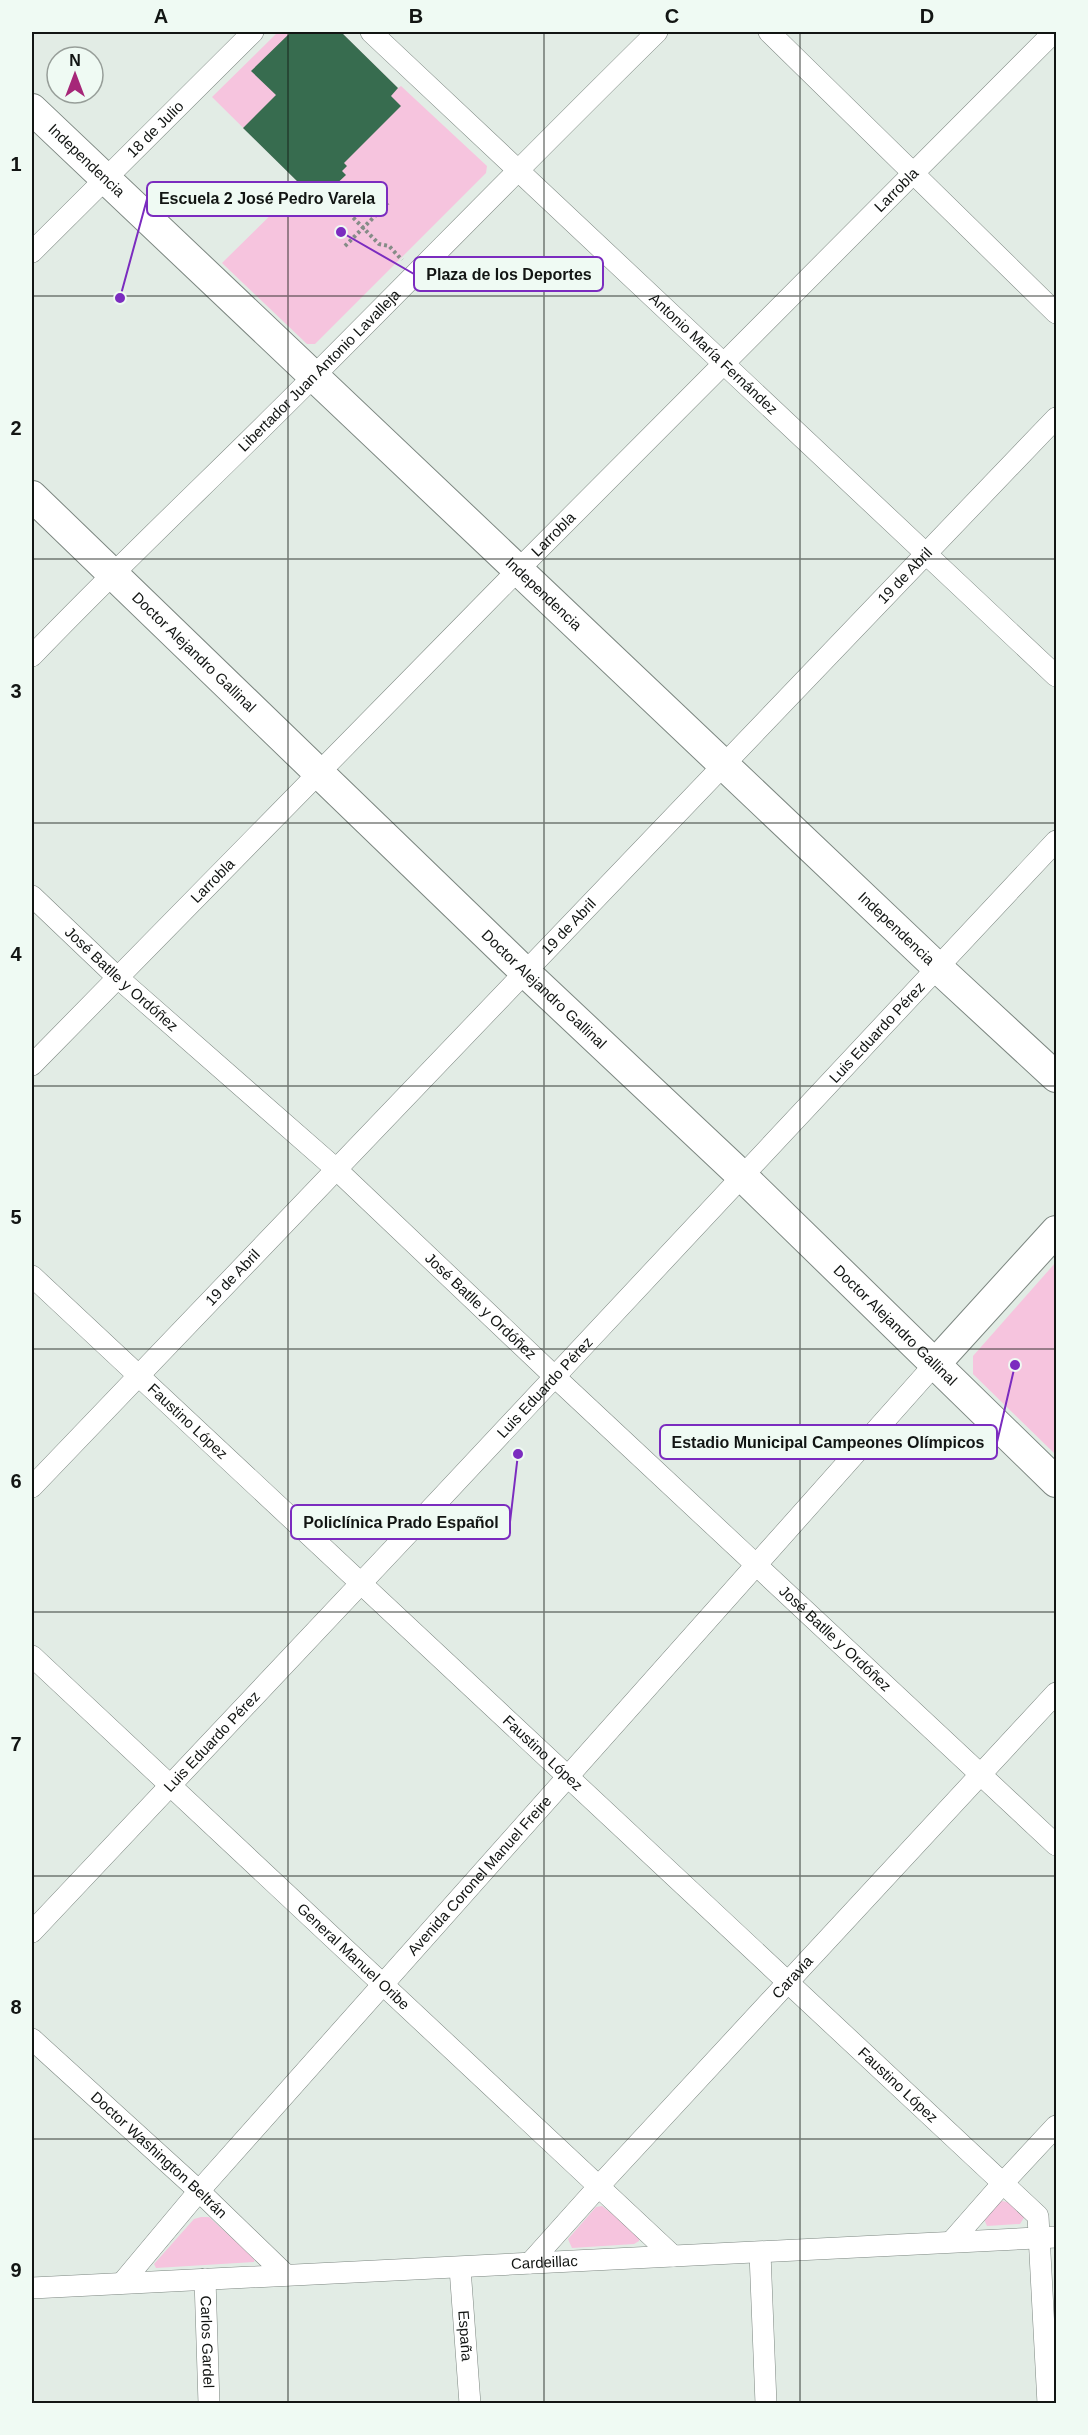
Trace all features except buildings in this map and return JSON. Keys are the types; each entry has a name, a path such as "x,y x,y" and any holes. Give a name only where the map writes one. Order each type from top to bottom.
{"street":[{"name":"18 de Julio","path":"32,252 253,32"},
{"name":"Antonio María Fernández","path":"371,32 1056,676"},
{"name":"Libertador Juan Antonio Lavalleja","path":"32,656 111,573 313,377 516,170 657,32"},
{"path":"769,32 1056,313"},
{"name":"Larrobla","path":"32,1065 318,772 1054,32"},
{"name":"Independencia","path":"32,109 518,571 1056,1077"},
{"name":"19 de Abril","path":"32,1487 1056,418"},
{"name":"Doctor Alejandro Gallinal","path":"32,496 525,972 742,1176 1056,1482"},
{"name":"Luis Eduardo Pérez","path":"32,1932 362,1584 1056,841"},
{"name":"José Batlle y Ordóñez","path":"32,896 117,977 336,1169 1056,1845"},
{"path":"935,1364 1056,1231"},
{"name":"Faustino López","path":"32,1276 1038,2216 1048,2238 1048,2403"},
{"name":"Avenida Coronel Manuel Freire","path":"122,2283 200,2191 568,1776 758,1566 935,1364"},
{"name":"General Manuel Oribe","path":"32,1656 673,2256"},
{"name":"Caravia","path":"530,2263 1056,1693"},
{"name":"Doctor Washington Beltrán","path":"32,2039 200,2191 286,2275"},
{"path":"952,2241 1056,2126"},
{"name":"Cardeillac","path":"32,2288 1048,2238"},
{"path":"760,2253 766,2403"},
{"name":"España","path":"460,2268 470,2403"},
{"name":"Carlos Gardel","path":"205,2279 209,2403"}],"path":[{"path":"320,214 357,185"},
{"path":"328,192 380,244 389,246 415,273"},
{"path":"345,246 388,203"}],"shaded area":[{"path":"278,32 341,32 398,88 401,86 487,166 486,173 315,344 307,344 222,263 301,185 212,97"},
{"path":"1056,1262 1056,1455 973,1374 973,1356"},
{"path":"1001,2201 1008,2202 1025,2216 1020,2224 987,2226 984,2219"},
{"path":"602,2206 640,2235 639,2241 634,2244 572,2248 568,2239 596,2207"},
{"path":"209,2217 255,2259 254,2262 156,2268 154,2264 194,2219"}],"place":[{"name":"Plaza de los Deportes","path":"341,232"},
{"name":"Escuela 2 José Pedro Varela","path":"120,298"},
{"name":"Estadio Municipal Campeones Olímpicos","path":"1015,1365"},
{"name":"Policlínica Prado Español","path":"518,1454"}]}
